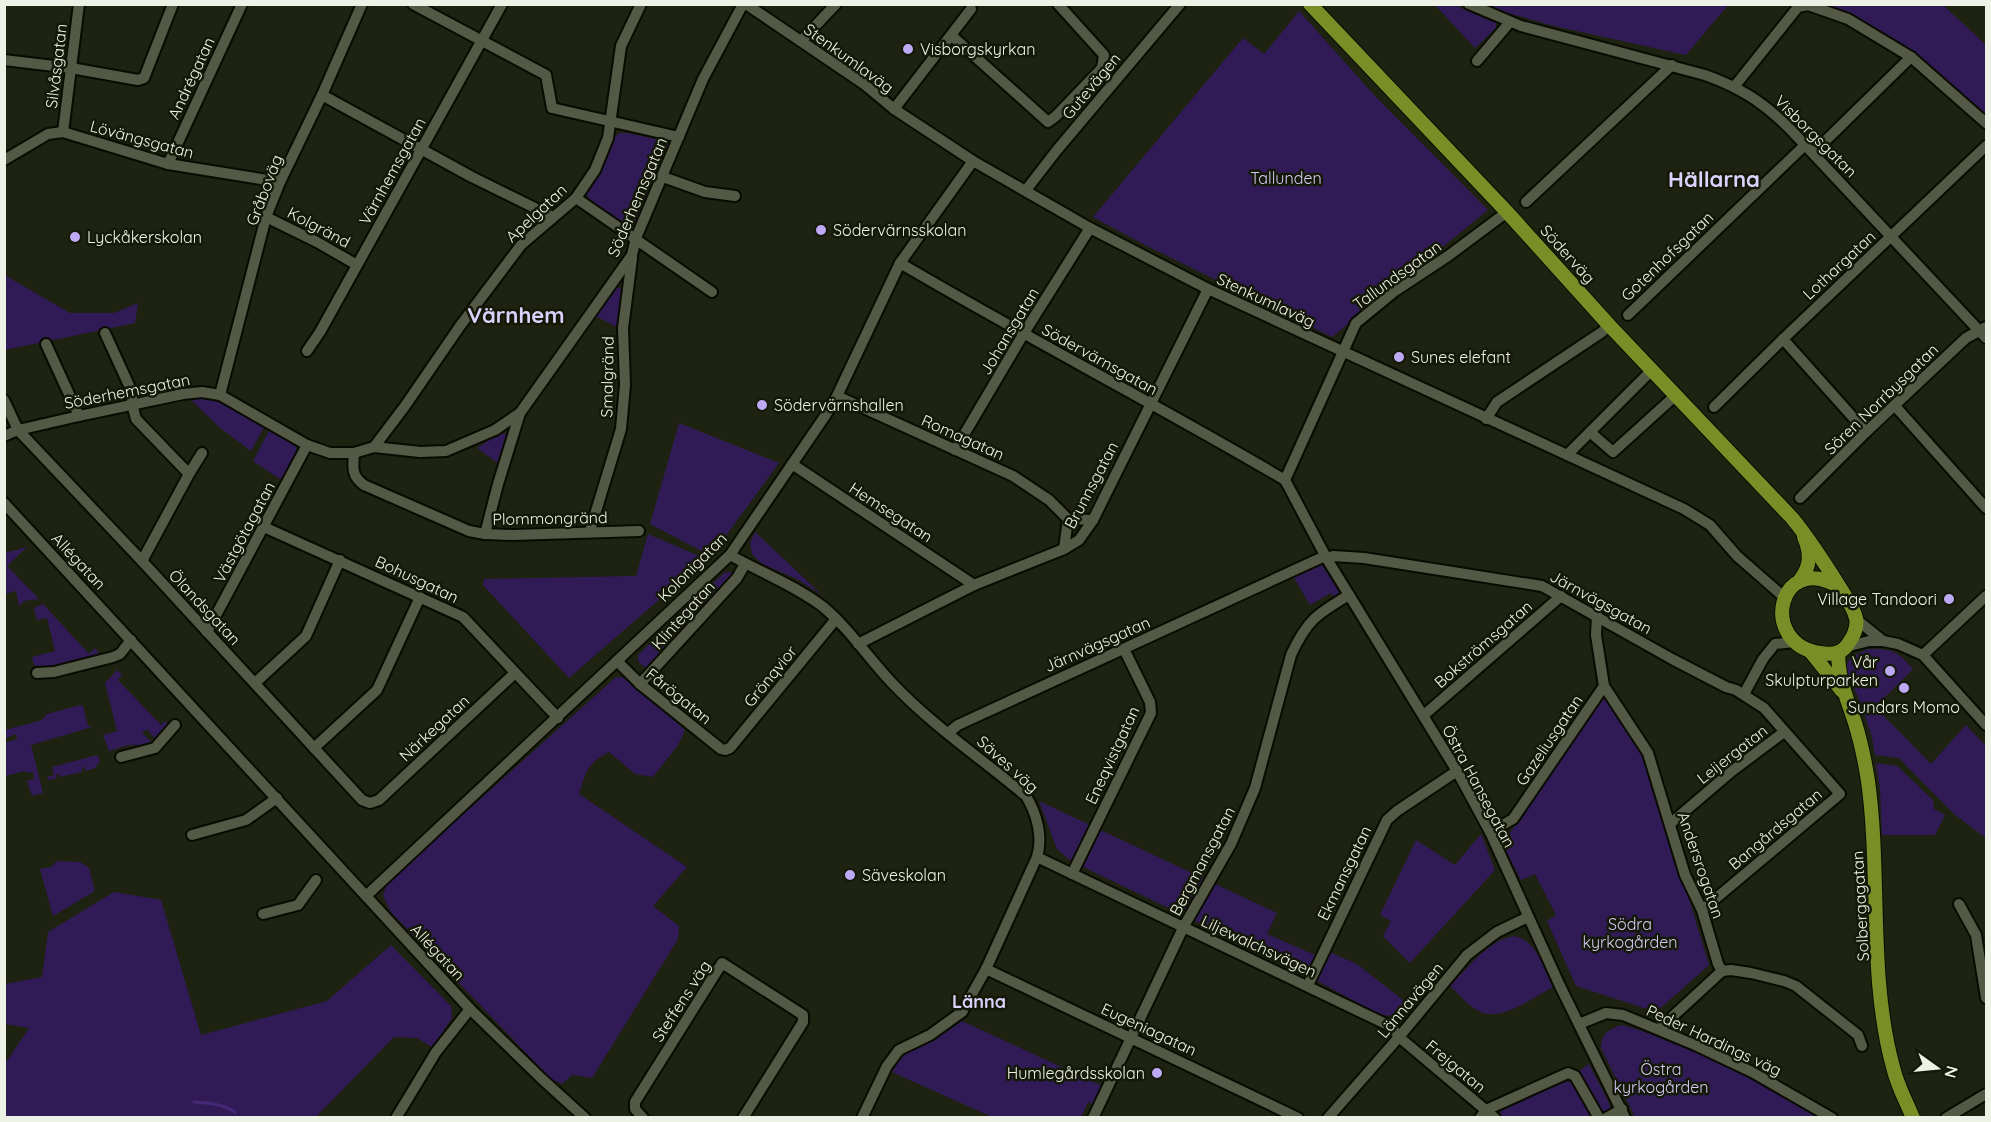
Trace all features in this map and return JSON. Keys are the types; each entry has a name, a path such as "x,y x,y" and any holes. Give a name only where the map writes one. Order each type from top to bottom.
{"main road":[{"name":"Söderväg","path":"1310,4 1800,527 1815,546 1839,587"},
{"name":"Söderväg","path":"1800,527 1809,549 1809,564 1800,580"},
{"path":"1810,577 1820,578 1839,587 1852,608 1857,620 1854,634 1842,650 1824,654 1810,651 1795,642 1785,631 1782,622 1784,597 1800,580 1810,577"},
{"name":"Solbergagatan","path":"1842,650 1839,669 1843,692 1856,724 1869,790 1885,1030 1893,1068 1913,1118"},
{"name":"Solbergagatan","path":"1810,651 1843,692"}],"street":[{"name":"Silvåsgatan","path":"63,132 79,4"},
{"path":"4,60 71,68 138,80 144,78 173,4"},
{"name":"Andrégatan","path":"168,164 242,4"},
{"name":"Gråboväg","path":"220,395 266,217 362,4"},
{"path":"413,4 546,75 552,108 679,137"},
{"name":"Värnhemsgatan","path":"307,351 320,332 501,4"},
{"name":"Apelgatan","path":"374,447 521,245 576,198 595,170 608,138 621,46 641,4"},
{"name":"Stenkumlaväg","path":"745,4 864,84 894,109 973,160 1090,228 1208,289 1684,509 1710,525 1737,556 1784,597"},
{"name":"Söderhemsgatan","path":"4,436 18,430 132,404 202,392 220,395 307,445 330,453 354,453 374,447 420,452 446,451 495,430 520,413 632,255 636,238 703,79 745,4"},
{"path":"801,41 836,4"},
{"path":"952,36 1048,122 1102,68 1104,55 1058,4"},
{"name":"Gutevägen","path":"1026,190 1180,4"},
{"name":"Visborgsgatan","path":"1469,4 1510,22 1705,75 1760,101 1984,331"},
{"path":"1734,87 1798,7 1808,5 1848,19 1911,57 1986,123"},
{"path":"894,109 971,9"},
{"path":"1477,61 1510,22"},
{"name":"Gotenhofsgatan","path":"1628,315 1911,57"},
{"path":"1526,202 1672,65"},
{"path":"322,95 553,217"},
{"path":"4,160 48,134 63,132"},
{"name":"Lövängsgatan","path":"63,132 168,164 280,182"},
{"name":"Lothargatan","path":"1714,407 1986,146"},
{"name":"Kolonigatan","path":"366,896 730,555 837,396 900,263 973,160"},
{"path":"663,177 705,192 735,196"},
{"path":"576,198 712,292"},
{"name":"Tallundsgatan","path":"1285,480 1356,323 1395,291 1448,256 1507,212"},
{"name":"Kolgränd","path":"266,217 357,265"},
{"name":"Johansgatan","path":"955,450 1024,333 1090,228"},
{"name":"Smalgränd","path":"590,531 621,429 625,385 623,328 632,255"},
{"name":"Södervärnsgatan","path":"900,263 1285,480"},
{"name":"Brunnsgatan","path":"858,644 975,585 1065,549 1079,540 1093,520 1208,289"},
{"path":"1486,419 1497,402 1602,332 1609,324"},
{"name":"Sören Norrbysgatan","path":"1800,498 1966,338 1984,331"},
{"path":"105,333 132,392 135,419 189,474"},
{"path":"1783,339 1866,432"},
{"path":"46,344 79,416"},
{"path":"1567,456 1652,370"},
{"path":"1590,432 1613,452 1676,395"},
{"name":"Romagatan","path":"837,396 1013,476 1049,500 1068,519"},
{"name":"Ölandsgatan","path":"4,400 18,430 362,800 370,803"},
{"path":"1895,406 1986,508"},
{"path":"485,534 520,413"},
{"name":"Västgötagatan","path":"207,632 307,445"},
{"path":"142,561 202,453"},
{"name":"Plommongränd","path":"354,453 353,468 356,479 364,485 469,531 485,534 639,531"},
{"name":"Hemsegatan","path":"792,464 975,585"},
{"name":"Östra Hansegatan","path":"1285,480 1326,558 1424,715 1490,832 1595,1059 1623,1113"},
{"name":"Allégatan","path":"4,503 9,516 131,640 470,1009 585,1118"},
{"path":"1065,549 1068,519 1093,520"},
{"name":"Bohusgatan","path":"264,527 463,618 558,718"},
{"name":"Säves väg","path":"730,555 803,593 836,619 893,684 948,733 1026,796 1038,825 1040,844 1037,857 986,969 962,1012 930,1035 899,1050 887,1066 862,1118"},
{"name":"Järnvägsgatan","path":"948,733 958,725 1326,558 1334,556 1364,558 1532,583 1561,596 1686,666 1744,694 1764,708 1840,794"},
{"path":"255,683 306,636 340,560"},
{"name":"Klintegatan","path":"640,684 737,578 745,564"},
{"name":"Bergmansgatan","path":"1093,1118 1184,926 1231,844 1255,788 1291,655 1297,641 1313,618 1349,595"},
{"name":"Bokströmsgatan","path":"1424,715 1561,596"},
{"path":"1923,656 1986,596"},
{"path":"314,748 377,690 420,597"},
{"name":"Andersrogatan","path":"1597,616 1596,635 1604,686 1648,753 1685,874 1702,910 1722,971"},
{"name":"Grönqvior","path":"725,750 730,748 836,619"},
{"path":"1857,620 1883,641"},
{"path":"37,673 54,672 113,657 120,654 131,640"},
{"path":"1842,650 1869,641 1883,641 1898,644 1923,656 1986,725"},
{"path":"1744,694 1763,659 1775,644 1795,642"},
{"name":"Eneqvistgatan","path":"1072,874 1151,713 1149,702 1124,649"},
{"name":"Fårögatan","path":"616,661 640,684 725,750"},
{"name":"Närkegatan","path":"370,803 379,800 515,673"},
{"name":"Gazeliusgatan","path":"1490,832 1513,819 1604,686"},
{"path":"116,755 155,748 175,725"},
{"name":"Leijergatan","path":"1671,823 1732,771 1784,732"},
{"name":"Ekmansgatan","path":"1308,985 1387,820 1457,771"},
{"name":"Bangårdsgatan","path":"1702,910 1840,794"},
{"path":"190,833 214,830 246,820 277,798"},
{"name":"Liljewalchsvägen","path":"1037,857 1308,985 1392,1027 1399,1037"},
{"path":"260,911 298,905 316,880"},
{"path":"1959,904 1976,935 1986,998"},
{"name":"Lännavägen","path":"1328,1118 1467,955 1497,932 1528,917"},
{"name":"Steffens väg","path":"643,1118 635,1109 635,1102 722,963 803,1015 803,1019 743,1118"},
{"name":"Eugeniagatan","path":"986,969 1298,1118"},
{"path":"1659,1029 1722,971 1731,970 1784,981 1796,986 1858,1035 1862,1046"},
{"path":"396,1118 436,1052 470,1009"},
{"name":"Peder Hardings väg","path":"1579,1024 1612,1012 1659,1029 1752,1072 1832,1118"},
{"name":"Frejgatan","path":"1399,1037 1487,1115"},
{"path":"1487,1115 1568,1073 1575,1076 1599,1118"},
{"path":"1946,1118 1986,1095"},
{"path":"1606,1118 1623,1113"}],"green space":[{"path":"1435,5 1454,5 1496,23 1496,28 1475,48"},
{"path":"1490,5 1728,5 1686,55 1554,26 1501,11"},
{"path":"1819,5 1943,5 1986,45 1986,117 1912,51 1849,15"},
{"name":"Tallunden","path":"1299,11 1375,96 1488,210 1332,337 1093,217 1243,38 1264,54"},
{"path":"620,133 665,141 669,145 669,152 635,227 627,227 588,198 586,190 612,138"},
{"path":"4,273 70,313 114,313 138,303 135,323 5,350"},
{"path":"617,287 622,289 619,328 595,316"},
{"path":"198,396 217,401 265,425 251,451 219,427 189,398"},
{"path":"679,423 779,463 711,556 650,524"},
{"path":"270,429 295,441 295,456 283,481 253,461"},
{"path":"499,434 505,434 509,438 499,464 477,448"},
{"path":"755,532 822,595 797,579 762,564 752,554 750,543"},
{"path":"648,534 706,559 569,678 483,585 484,579 636,576"},
{"path":"27,547 7,566 39,599 24,601 19,606 16,591 5,594 5,553"},
{"path":"1322,565 1341,595 1335,598 1331,593 1310,605 1293,576"},
{"path":"734,572 735,576 649,668 638,661 638,655 724,573"},
{"path":"43,604 89,654 95,648 101,656 53,670 38,670 32,657 55,651 47,618 37,620 34,608"},
{"path":"1868,649 1894,652 1913,669 1875,707 1931,764 1966,725 1986,746 1986,838 1954,814 1899,758 1875,755 1872,737 1861,704 1847,671 1847,664 1851,657"},
{"path":"117,670 122,675 118,680 161,725 165,721 169,726 156,740 147,729 142,733 153,743 142,747 130,745 109,751 103,735 117,731 105,683"},
{"path":"616,677 624,678 685,730 678,745 653,777 635,774 609,752 596,760 588,769 579,794 687,867 653,906 679,926 678,939 592,1078 572,1075 562,1084 551,1079 391,912 383,896 387,883"},
{"name":"Södra kyrkogården","path":"1605,698 1610,700 1645,754 1709,965 1656,1012 1576,986 1547,921 1556,915 1535,874 1521,880 1504,848 1504,842 1599,700"},
{"path":"83,706 88,726 92,727 31,745 43,793 32,796 27,781 34,779 33,772 25,771 5,776 5,743 17,739 16,734 5,738 5,730 42,720 47,714"},
{"path":"97,755 100,761 95,768 85,771 85,767 82,768 82,772 60,777 59,774 56,775 57,778 49,780 47,777 54,775 52,767"},
{"path":"1876,763 1897,766 1933,800 1934,809 1945,815 1935,835 1882,835 1880,789"},
{"path":"1039,801 1277,913 1267,934 1324,959 1327,951 1357,964 1404,1001 1408,1009 1402,1015 1380,1015 1301,972 1071,861 1057,849"},
{"path":"1481,834 1495,870 1410,963 1383,936 1391,921 1380,915 1416,840 1455,865"},
{"path":"57,861 80,862 89,868 95,891 53,916 40,869 51,867"},
{"path":"114,892 161,900 201,1035 327,1001 391,945 451,1006 452,1018 432,1047 417,1038 394,1037 316,1117 5,1117 5,1064 29,1028 5,1024 5,984 42,977 48,932"},
{"path":"1514,936 1529,943 1534,949 1553,987 1527,1002 1496,1014 1487,1014 1475,1009 1450,986 1487,949 1495,943"},
{"path":"962,1021 1102,1086 1094,1105 1088,1102 1081,1117 992,1117 892,1072 904,1053 945,1033"},
{"name":"Östra kyrkogården","path":"1621,1025 1673,1042 1723,1064 1819,1117 1635,1117 1601,1048 1602,1039 1606,1033"},
{"path":"1589,1064 1609,1103 1609,1111 1601,1111 1579,1071"},
{"path":"1567,1081 1579,1091 1590,1117 1502,1117 1500,1113 1502,1108"}],"waterway":[{"path":"194,1102 210,1103 235,1112"}],"place":[{"name":"Visborgskyrkan","path":"908,49"},
{"name":"Södervärnsskolan","path":"821,230"},
{"name":"Lyckåkerskolan","path":"75,237"},
{"name":"Sunes elefant","path":"1399,357"},
{"name":"Södervärnshallen","path":"762,405"},
{"name":"Village Tandoori","path":"1949,599"},
{"name":"Vår Skulpturparken","path":"1890,671"},
{"name":"Sundars Momo","path":"1904,688"},
{"name":"Säveskolan","path":"850,875"},
{"name":"Humlegårdsskolan","path":"1157,1073"}],"district":[{"name":"Hällarna","path":"1714,179"},
{"name":"Värnhem","path":"516,315"},
{"name":"Länna","path":"979,1001"}]}
